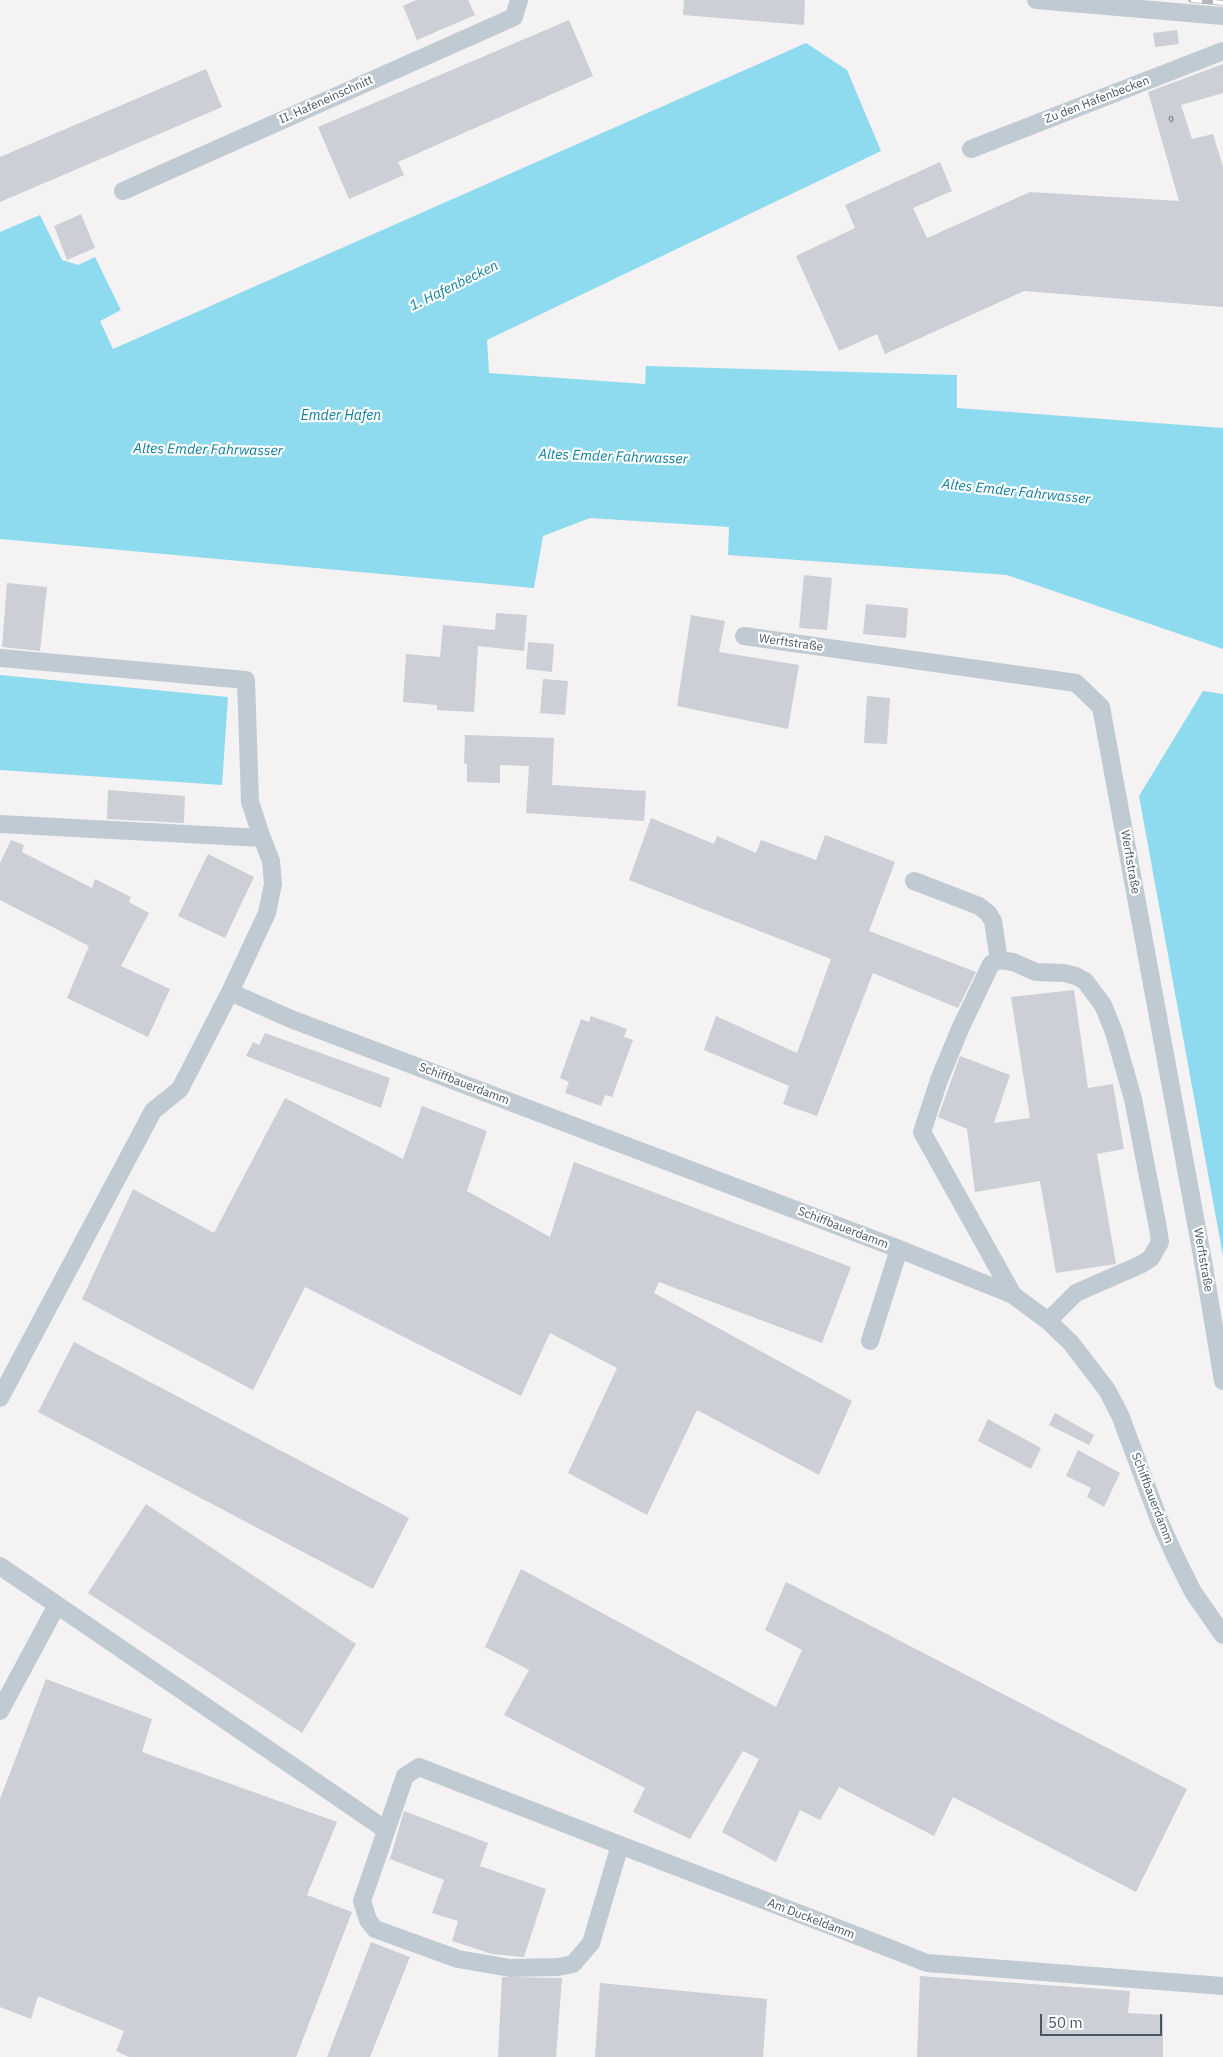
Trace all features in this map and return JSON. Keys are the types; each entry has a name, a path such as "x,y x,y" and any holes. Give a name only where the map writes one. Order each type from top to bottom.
{"street":[{"name":"II. Hafeneinschnitt","path":"123,191 514,17 518,0"},
{"path":"1036,0 1223,16"},
{"name":"Zu den Hafenbecken","path":"971,149 1223,51"},
{"name":"Werftstraße","path":"744,636 1076,683 1101,707 1200,1241 1223,1381"},
{"path":"0,658 246,680 250,802 271,861 273,884 267,912 230,992 180,1089 153,1111 0,1398"},
{"path":"0,824 262,838"},
{"path":"914,881 979,906 988,913 993,922 999,960"},
{"path":"1013,1295 922,1132 939,1080 963,1023 991,964 999,960 1036,972 1064,973 1076,976 1090,986 1103,1005 1114,1032 1133,1099 1160,1242 1151,1258 1142,1264 1076,1292 1048,1321"},
{"name":"Schiffbauerdamm","path":"230,992 292,1018 899,1249 1013,1295 1048,1321 1078,1351 1107,1390 1120,1415 1160,1525 1193,1592 1223,1635"},
{"path":"870,1341 899,1249"},
{"path":"0,1566 386,1830 362,1900 368,1920 375,1929 458,1960 510,1968 558,1967 573,1964 591,1942 620,1845"},
{"path":"0,1711 57,1605"},
{"name":"Am Duckeldamm","path":"386,1830 405,1776 419,1767 927,1964 1223,1986"}],"water":[{"name":"Emder Hafen","path":"806,43 847,70 881,151 487,340 489,373 645,384 646,366 957,375 957,408 1223,428 1223,649 1007,575 728,555 729,527 590,518 543,536 534,588 0,539 0,232 40,215 62,260 78,265 95,257 121,310 100,321 113,349"},
{"path":"0,675 228,697 222,785 0,770"},
{"path":"1203,691 1223,694 1223,1256 1139,796"}],"building":[{"path":"416,0 468,0 475,15 417,40 403,6"},
{"path":"684,0 805,0 804,25 683,15"},
{"path":"569,20 593,76 398,162 404,175 349,199 318,127"},
{"path":"1177,30 1179,44 1155,47 1153,33"},
{"path":"1223,64 1223,93 1181,105 1192,139 1213,134 1223,167 1223,307 1024,291 885,354 877,334 839,351 796,256 855,228 845,205 940,162 952,191 913,208 927,238 1030,192 1179,201 1148,92"},
{"path":"206,69 222,107 0,202 0,157"},
{"path":"81,214 95,248 67,260 54,226"},
{"path":"804,575 832,578 827,630 799,628"},
{"path":"7,583 47,587 40,651 2,647"},
{"path":"866,604 908,608 906,638 863,634"},
{"path":"496,613 527,615 524,651 478,646 474,712 437,710 437,705 403,702 406,654 440,657 443,625 495,630"},
{"path":"691,615 725,621 719,652 799,665 788,729 677,706"},
{"path":"528,642 554,644 552,672 526,669"},
{"path":"543,679 568,681 565,715 540,713"},
{"path":"867,696 890,698 887,744 864,743"},
{"path":"465,735 554,738 552,785 646,791 644,821 526,813 529,766 500,765 500,783 467,782 467,764 464,763"},
{"path":"108,790 185,796 184,823 107,819"},
{"path":"651,818 714,844 717,836 756,853 761,840 816,860 825,835 895,862 869,931 976,972 958,1008 873,973 817,1116 783,1104 789,1086 704,1050 716,1016 797,1053 831,959 629,880"},
{"path":"11,840 24,845 22,852 92,888 95,879 131,897 129,902 149,913 121,966 170,989 148,1037 67,998 89,946 0,900 0,863"},
{"path":"208,854 254,877 225,938 178,916"},
{"path":"1074,990 1088,1088 1113,1084 1124,1149 1097,1154 1116,1264 1056,1273 1040,1181 975,1192 967,1129 938,1117 960,1056 1010,1075 994,1123 1030,1118 1011,997"},
{"path":"591,1016 627,1029 624,1037 633,1040 612,1097 605,1095 601,1106 565,1093 569,1082 560,1078 581,1019 589,1022"},
{"path":"265,1033 390,1078 381,1108 246,1056 253,1042 259,1045"},
{"path":"285,1098 403,1159 422,1106 487,1131 467,1191 550,1237 574,1162 851,1267 822,1343 659,1282 654,1293 852,1401 819,1475 697,1410 647,1515 568,1473 617,1368 550,1333 521,1396 305,1287 253,1390 82,1299 133,1189 214,1233"},
{"path":"74,1342 409,1518 373,1589 38,1412"},
{"path":"1055,1413 1094,1435 1089,1445 1049,1425"},
{"path":"988,1419 1041,1448 1031,1469 978,1441"},
{"path":"1078,1450 1120,1473 1104,1507 1087,1497 1091,1488 1066,1476"},
{"path":"146,1504 356,1644 302,1733 88,1593"},
{"path":"521,1569 776,1707 802,1650 765,1630 786,1582 1187,1789 1136,1892 953,1797 934,1836 839,1787 820,1820 800,1810 776,1862 722,1832 759,1759 743,1751 690,1839 633,1812 645,1788 504,1715 529,1670 485,1647"},
{"path":"46,1679 152,1719 142,1752 337,1822 307,1895 352,1912 296,2057 129,2057 116,2051 124,2031 38,1996 31,2019 0,2007 0,1799"},
{"path":"404,1811 488,1843 480,1866 546,1889 524,1957 492,1954 452,1941 458,1921 432,1913 444,1880 390,1859"},
{"path":"371,1942 410,1957 370,2057 327,2057"},
{"path":"920,1976 1130,1991 1128,2013 1163,2015 1163,2057 917,2057"},
{"path":"502,1977 562,1978 556,2057 498,2057"},
{"path":"600,1983 767,1999 763,2057 595,2057"}],"railway":[{"path":"1191,0 1223,3"}],"water label":[{"name":"1. Hafenbecken","path":"454,286"},
{"name":"Altes Emder Fahrwasser","path":"208,450"},
{"name":"Altes Emder Fahrwasser","path":"613,457"},
{"name":"Altes Emder Fahrwasser","path":"1016,492"}]}
